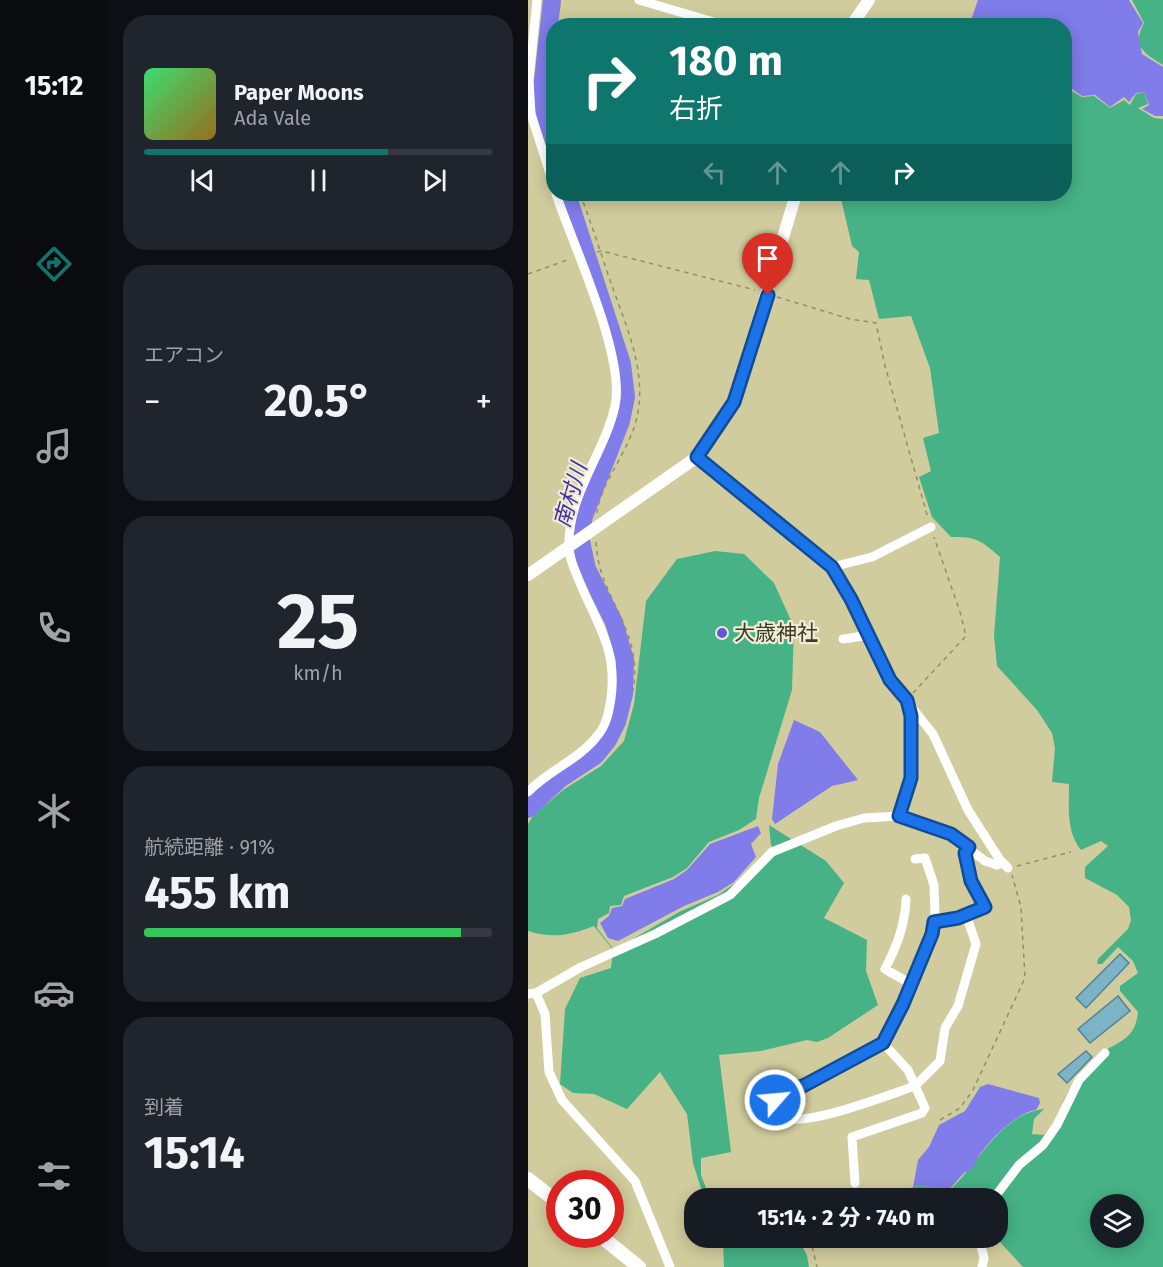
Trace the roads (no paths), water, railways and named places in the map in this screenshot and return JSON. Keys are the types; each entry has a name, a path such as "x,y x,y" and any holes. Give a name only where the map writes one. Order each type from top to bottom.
{"main road":[{"path":"528,1179 546,1193"},
{"path":"615,1248 639,1267"}],"street":[{"path":"537,0 529,80 531,114 546,161"},
{"path":"639,0 700,18"},
{"path":"857,18 869,0"},
{"path":"528,792 539,781 573,759 598,735 608,718 614,679 611,650 581,587 570,559 569,548 571,519 581,486 608,430 616,404 616,383 612,354 558,201"},
{"path":"528,575 697,457 734,402 768,295 794,201"},
{"path":"670,1267 635,1181 562,1100 549,1072 545,1014 532,993 730,895 772,852 836,826 864,818 899,816 951,834 985,861 1005,866 968,810 933,734 890,680 870,635 832,567 697,457"},
{"path":"832,567 872,557 931,528"},
{"path":"843,639 870,635"},
{"path":"899,816 911,778 911,716 907,700"},
{"path":"934,922 966,915 985,907 971,881 965,853 969,847"},
{"path":"915,859 926,858 934,885 934,922 912,984 883,1043 803,1086 777,1093 775,1100 779,1117 785,1120 819,1117 915,1086 940,1061 945,1028 958,1006 976,944 966,915"},
{"path":"906,899 906,918 898,943 885,969 912,984"},
{"path":"855,1183 852,1137 922,1113 925,1108 908,1070 883,1043"},
{"path":"1002,1188 1019,1165 1043,1145 1057,1125 1079,1080 1105,1053"},
{"path":"982,1248 984,1258 982,1267"}],"waterway":[{"name":"南村川","path":"550,18 552,0"},
{"name":"南村川","path":"546,53 541,98 546,117"},
{"name":"南村川","path":"528,809 560,779 595,756 608,740 617,722 624,694 625,660 614,622 587,569 580,536 584,516 621,421 626,397 622,364 569,201"}],"place":[{"name":"大歳神社","path":"722,633"}]}
